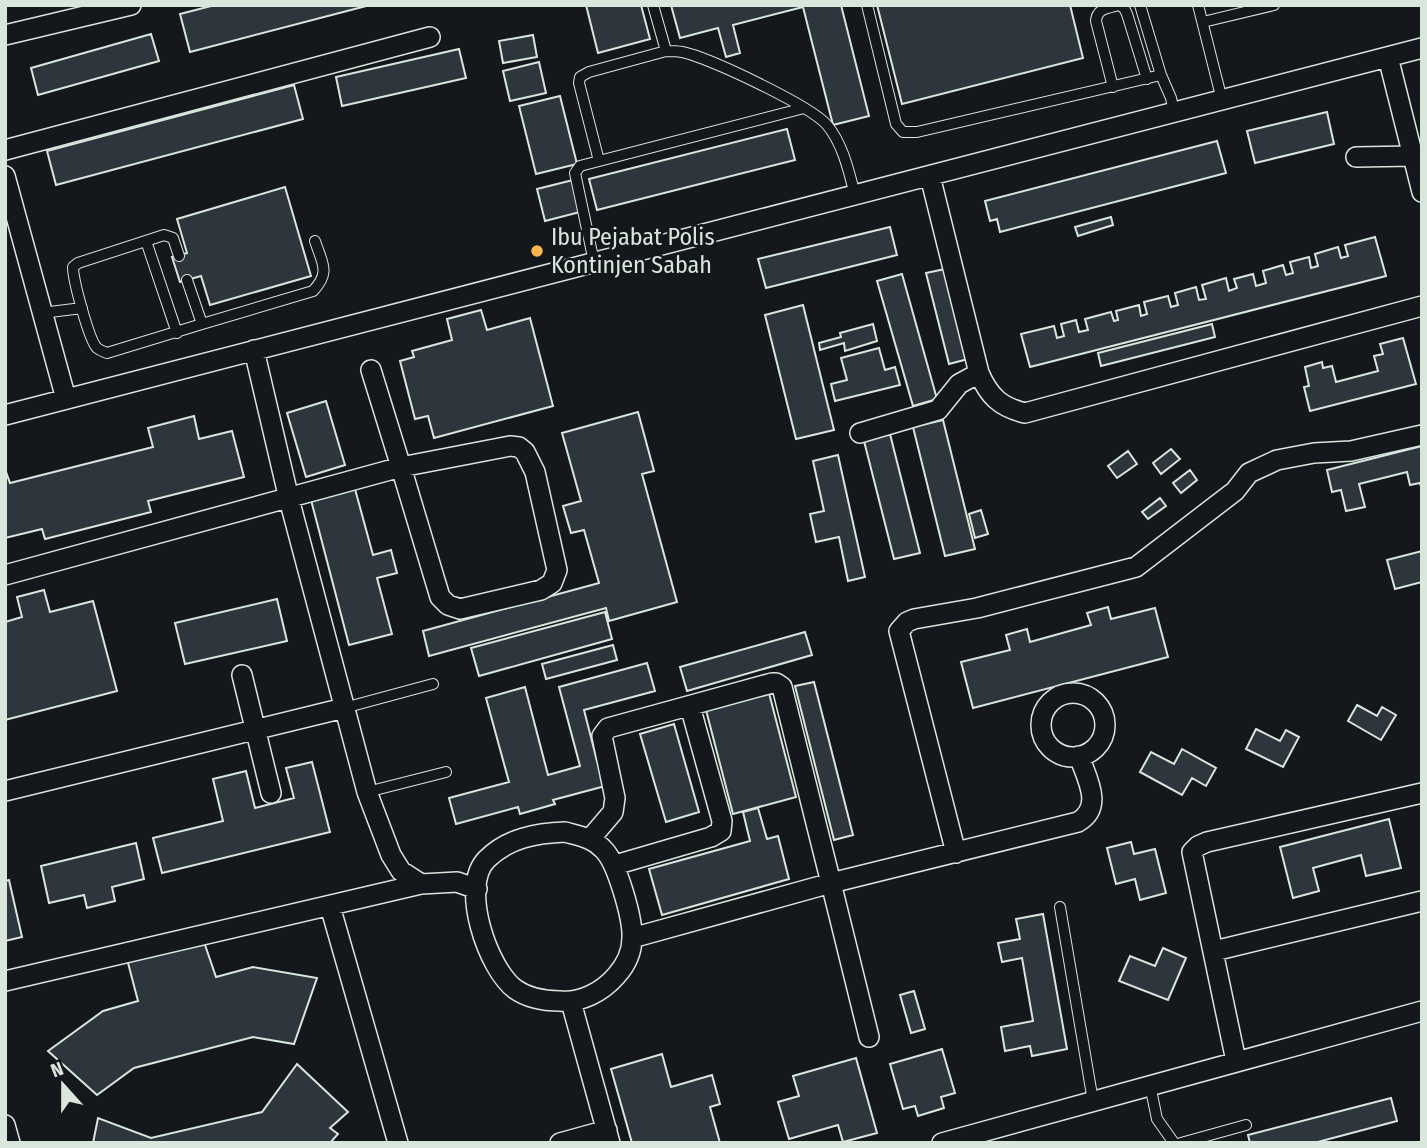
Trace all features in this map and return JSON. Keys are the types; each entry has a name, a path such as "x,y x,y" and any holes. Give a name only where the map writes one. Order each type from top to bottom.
{"street":[{"path":"5,35 131,5"},
{"path":"5,150 430,37"},
{"path":"5,415 1422,48"},
{"path":"1388,57 1422,192"},
{"path":"1356,157 1413,156"},
{"path":"5,176 66,399"},
{"path":"930,176 979,373 992,397 1010,409 1025,412 1422,306"},
{"path":"254,350 289,499 367,792 391,855 401,871 421,884"},
{"path":"5,575 401,467 510,446 519,447 526,452 535,472 556,570 552,583 541,590 460,608 448,605 440,597 401,467 371,370"},
{"path":"860,433 938,410 944,406 959,384 979,373"},
{"path":"956,853 899,631 902,626 914,619 977,608 1136,567 1235,491 1249,473 1277,460 1314,453 1351,451 1422,435"},
{"path":"242,675 271,793"},
{"path":"590,839 613,812 615,798 603,741 604,732 615,726 772,683 782,687 869,1037"},
{"path":"615,865 711,837 721,831 722,821 690,706"},
{"path":"5,791 344,708"},
{"path":"632,938 831,883 1084,819 1093,808 1094,801 1079,756"},
{"path":"1236,1061 1192,852 1198,846 1422,793"},
{"path":"565,832 590,839 604,849 615,865 632,938 625,966 611,982 592,995 571,1002 538,1000 515,988 495,967 477,911 479,873 486,860 507,845 536,833 565,832"},
{"path":"5,981 421,884 457,883 477,889"},
{"path":"1214,951 1422,901"},
{"path":"330,906 398,1143"},
{"path":"560,1143 609,1137 571,1002"},
{"path":"944,1143 1422,1011"},
{"path":"5,1125 10,1143"}],"lane":[{"path":"653,5 666,51"},
{"path":"867,5 896,124 903,132 917,132 1161,75"},
{"path":"1113,87 1096,15 1119,5 1127,14 1147,79"},
{"path":"1140,5 1174,112"},
{"path":"1198,5 1222,100"},
{"path":"1203,22 1274,5"},
{"path":"599,161 579,83 580,77 589,72 666,51 682,52 701,58 817,116 832,132 847,165 855,195"},
{"path":"594,262 575,173 580,166 804,108"},
{"path":"179,256 173,238 169,235 78,263 74,267 82,309 95,345 100,351 107,353 313,292 323,280 325,269 315,241"},
{"path":"146,241 177,332"},
{"path":"187,280 202,324"},
{"path":"42,313 82,309"},
{"path":"344,708 433,684"},
{"path":"367,792 446,772"},
{"path":"1060,907 1093,1101"},
{"path":"1150,1085 1157,1119 1174,1143"},
{"path":"1181,1143 1247,1125"}],"building":[{"path":"215,5 370,5 190,52 180,14"},
{"path":"586,5 641,5 650,39 598,53"},
{"path":"671,5 841,5 869,116 833,125 803,7 733,25 740,53 726,57 718,28 680,38"},
{"path":"877,5 1070,5 1083,58 902,104"},
{"path":"151,34 159,61 38,95 31,68"},
{"path":"533,35 537,57 503,63 499,41"},
{"path":"459,49 466,78 342,106 336,77"},
{"path":"539,62 546,93 510,101 503,71"},
{"path":"294,85 303,119 56,185 47,151"},
{"path":"560,96 577,164 536,174 519,106"},
{"path":"1327,112 1334,144 1255,163 1247,131"},
{"path":"787,129 795,160 597,210 589,179"},
{"path":"1217,141 1226,173 1000,232 997,219 990,221 985,201"},
{"path":"573,180 580,212 545,221 537,189"},
{"path":"285,187 311,276 210,305 201,276 180,282 172,257 187,253 177,219"},
{"path":"1111,217 1113,225 1078,236 1075,227"},
{"path":"890,227 897,255 766,288 758,259"},
{"path":"1375,237 1386,276 1030,367 1021,334 1054,326 1057,338 1064,336 1061,324 1076,320 1079,332 1088,330 1085,319 1111,312 1114,321 1118,320 1116,311 1139,305 1141,316 1147,314 1144,302 1168,296 1171,307 1178,305 1175,293 1196,287 1199,300 1206,299 1202,285 1226,278 1229,291 1237,288 1234,279 1253,274 1256,286 1266,283 1263,271 1283,265 1286,275 1293,273 1290,262 1309,257 1311,268 1318,266 1315,254 1338,247 1341,258 1348,256 1345,245"},
{"path":"945,269 968,359 949,364 926,273"},
{"path":"902,274 937,399 913,406 877,281"},
{"path":"803,305 834,430 796,439 765,315"},
{"path":"481,310 487,330 530,318 553,406 434,438 428,416 415,419 400,361 414,357 412,351 452,340 447,319"},
{"path":"873,324 877,341 845,351 844,343 820,350 819,343 841,337 840,333"},
{"path":"1212,324 1215,337 1101,366 1098,353"},
{"path":"1403,338 1416,384 1310,411 1304,387 1309,386 1305,367 1322,362 1323,368 1332,366 1336,382 1378,371 1374,356 1383,354 1380,344"},
{"path":"879,348 885,370 895,367 900,385 835,401 831,384 847,380 841,358"},
{"path":"326,401 345,465 306,477 287,413"},
{"path":"638,412 654,471 642,474 677,602 609,621 606,608 429,656 423,631 599,583 584,530 571,533 563,506 581,501 562,433"},
{"path":"194,416 199,439 232,431 244,477 148,501 151,512 45,539 42,529 5,538 5,469 10,483 153,447 148,428"},
{"path":"943,420 975,549 945,556 913,427"},
{"path":"890,434 920,553 894,559 864,441"},
{"path":"1422,446 1422,490 1420,483 1410,485 1407,472 1359,484 1365,507 1346,511 1341,490 1332,492 1327,470"},
{"path":"1171,449 1180,459 1161,474 1153,463"},
{"path":"1128,451 1137,464 1117,478 1108,466"},
{"path":"838,455 865,577 848,581 839,537 816,542 810,514 824,511 813,461"},
{"path":"1190,470 1197,480 1181,493 1173,483"},
{"path":"355,489 373,555 391,550 397,573 377,578 392,634 349,645 311,500"},
{"path":"1160,498 1166,506 1148,519 1142,512"},
{"path":"981,510 988,534 975,538 969,514"},
{"path":"1422,551 1422,582 1395,589 1387,560"},
{"path":"44,590 50,612 93,601 117,691 5,720 5,622 22,617 17,597"},
{"path":"277,599 287,641 185,664 175,623"},
{"path":"1108,607 1111,619 1155,608 1168,657 973,708 961,662 1010,650 1006,635 1027,629 1030,642 1091,625 1087,613"},
{"path":"605,612 612,639 479,676 471,648"},
{"path":"805,632 812,655 687,691 680,667"},
{"path":"613,645 617,660 546,679 542,664"},
{"path":"647,663 655,691 584,710 597,761 603,759 609,785 553,800 555,804 520,814 518,807 456,824 449,798 509,782 486,698 525,687 548,775 580,766 559,687"},
{"path":"814,682 853,835 834,840 795,686"},
{"path":"769,693 796,797 733,814 706,710"},
{"path":"1357,705 1377,716 1382,707 1396,715 1381,740 1348,721"},
{"path":"674,724 699,812 666,822 640,734"},
{"path":"1256,729 1280,741 1286,730 1299,737 1283,767 1246,749"},
{"path":"1182,749 1216,768 1206,786 1192,778 1182,795 1140,772 1151,752 1174,764"},
{"path":"312,762 330,832 162,873 153,838 223,821 213,779 246,771 255,808 294,798 286,768"},
{"path":"758,808 767,839 778,836 789,879 662,915 649,869 750,841 743,812"},
{"path":"1389,819 1401,868 1366,876 1361,855 1313,868 1319,891 1293,898 1280,847"},
{"path":"1131,842 1134,854 1155,849 1166,893 1140,900 1135,879 1116,884 1107,848"},
{"path":"136,843 144,879 112,887 115,901 87,908 84,895 49,903 41,866"},
{"path":"9,880 22,937 5,941 5,881"},
{"path":"1043,914 1067,1049 1032,1056 1030,1046 1005,1051 1001,1027 1033,1021 1022,958 1002,962 998,943 1020,939 1016,919"},
{"path":"203,939 216,977 253,967 317,978 294,1044 253,1037 134,1068 97,1095 48,1051 103,1011 138,1001 127,959"},
{"path":"1163,948 1186,958 1168,1000 1119,981 1130,956 1155,966"},
{"path":"914,991 925,1029 911,1033 900,995"},
{"path":"942,1049 955,1093 941,1097 944,1108 918,1116 915,1106 903,1109 890,1064"},
{"path":"662,1054 671,1087 712,1075 720,1104 710,1107 720,1143 632,1143 611,1069"},
{"path":"856,1058 877,1133 843,1142 838,1125 789,1139 778,1102 799,1096 793,1076"},
{"path":"297,1064 348,1112 330,1128 338,1134 330,1143 93,1143 98,1118 151,1138 262,1112"},
{"path":"1391,1098 1397,1121 1314,1143 1250,1143 1248,1135"}],"place":[{"name":"Ibu Pejabat Polis Kontinjen Sabah","path":"537,251"}]}
